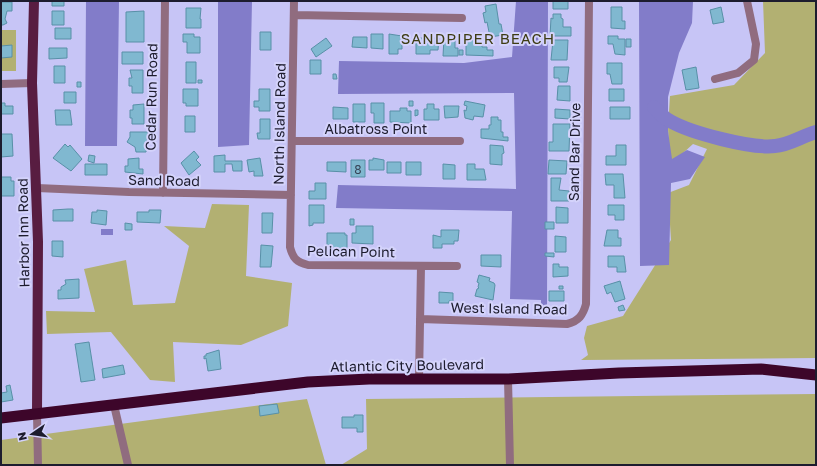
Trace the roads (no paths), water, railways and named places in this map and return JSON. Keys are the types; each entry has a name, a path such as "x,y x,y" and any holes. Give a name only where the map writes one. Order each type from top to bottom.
{"highway":[{"name":"Atlantic City Boulevard","path":"1,418 308,382 508,378 761,369 816,375"}],"main road":[{"name":"Harbor Inn Road","path":"34,1 32,83 37,188 37,414"}],"street":[{"name":"Cedar Run Road","path":"163,193 165,1"},
{"name":"North Island Road","path":"290,247 293,141 294,1"},
{"name":"Sand Bar Drive","path":"586,304 589,1"},
{"path":"715,78 738,73 754,60 756,44 747,1"},
{"path":"294,15 462,18"},
{"path":"1,84 32,83"},
{"name":"Albatross Point","path":"293,141 460,141"},
{"name":"Sand Road","path":"37,188 163,193 291,195"},
{"name":"Pelican Point","path":"290,247 292,256 297,262 308,265 457,266"},
{"path":"419,379 421,266"},
{"name":"West Island Road","path":"420,319 567,324 580,319 586,304"},
{"path":"508,378 510,465"},
{"path":"114,405 128,465"},
{"name":"Harbor Inn Road","path":"37,414 38,465"}],"waterway":[{"path":"654,107 670,121 680,126 737,143 775,146 816,132"}],"district":[{"name":"SANDPIPER BEACH","path":"478,38"}]}
